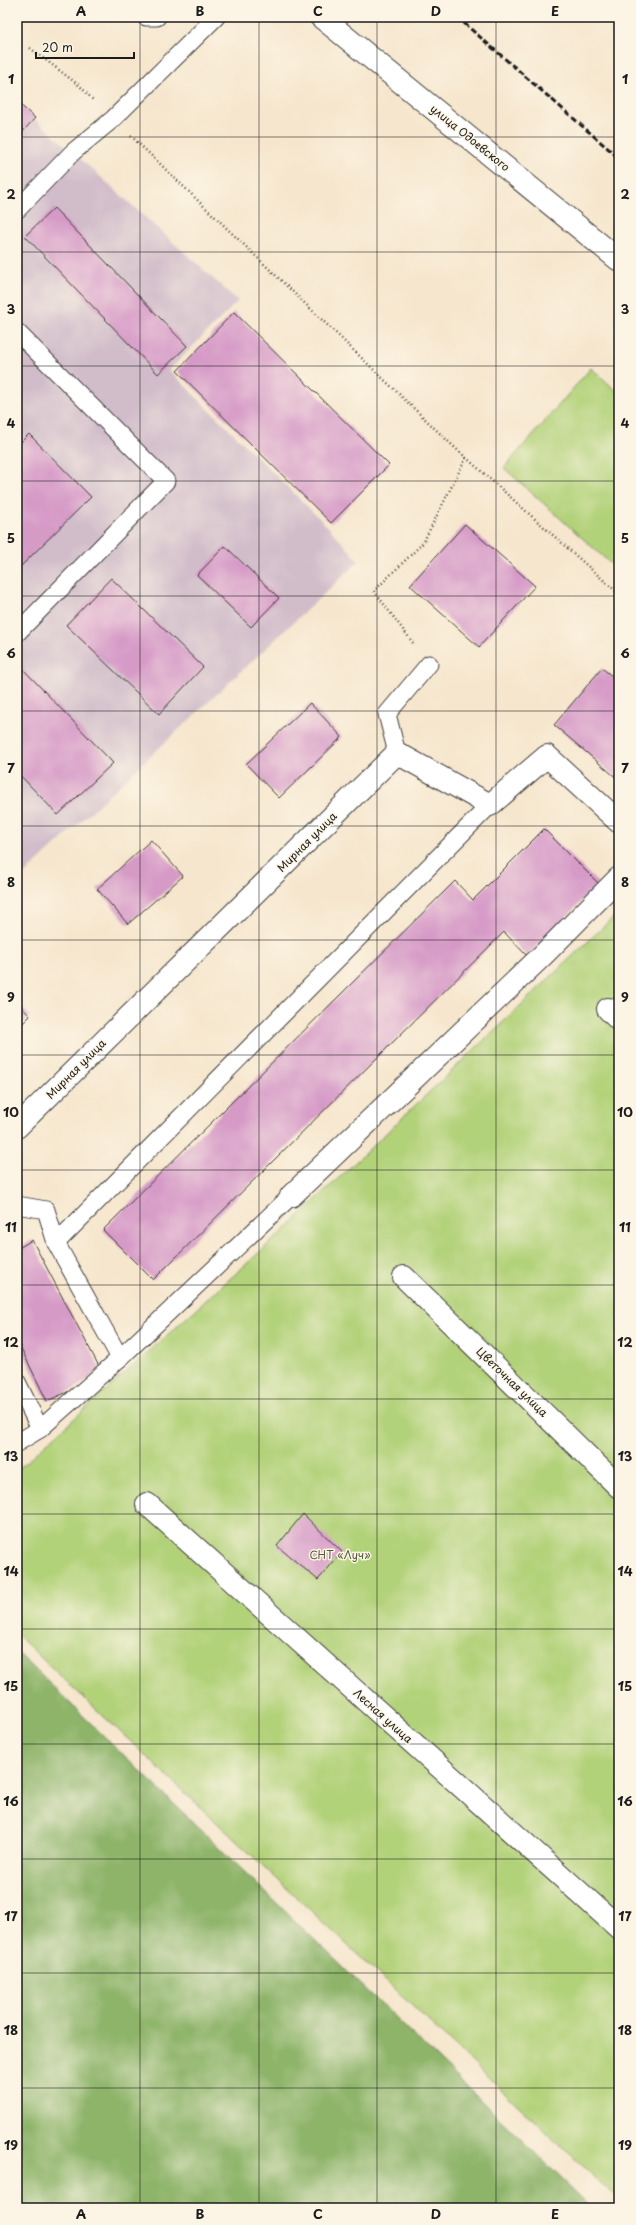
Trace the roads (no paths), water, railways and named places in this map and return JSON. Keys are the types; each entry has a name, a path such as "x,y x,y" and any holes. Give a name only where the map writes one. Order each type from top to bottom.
{"street":[{"name":"улица Одоевского","path":"321,17 619,260"},
{"path":"397,753 490,805 547,756 619,822"},
{"name":"Мирная улица","path":"17,1127 397,753"},
{"path":"291,1196 544,954 619,878"},
{"name":"Цветочная улица","path":"404,1277 619,1487"},
{"name":"Лесная улица","path":"147,1504 619,1928"}],"lane":[{"path":"146,17 157,17"},
{"path":"17,210 74,152 113,119 216,17"},
{"path":"17,332 166,481 17,633"},
{"path":"397,753 387,714 430,664"},
{"path":"56,1243 490,805"},
{"path":"17,1443 40,1429 120,1358 291,1196"},
{"path":"17,1205 46,1210 56,1243 120,1358"},
{"path":"17,1382 40,1429"}],"railway":[{"path":"457,17 619,158"}],"park label":[{"name":"СНТ «Луч»","path":"340,1555"}]}
